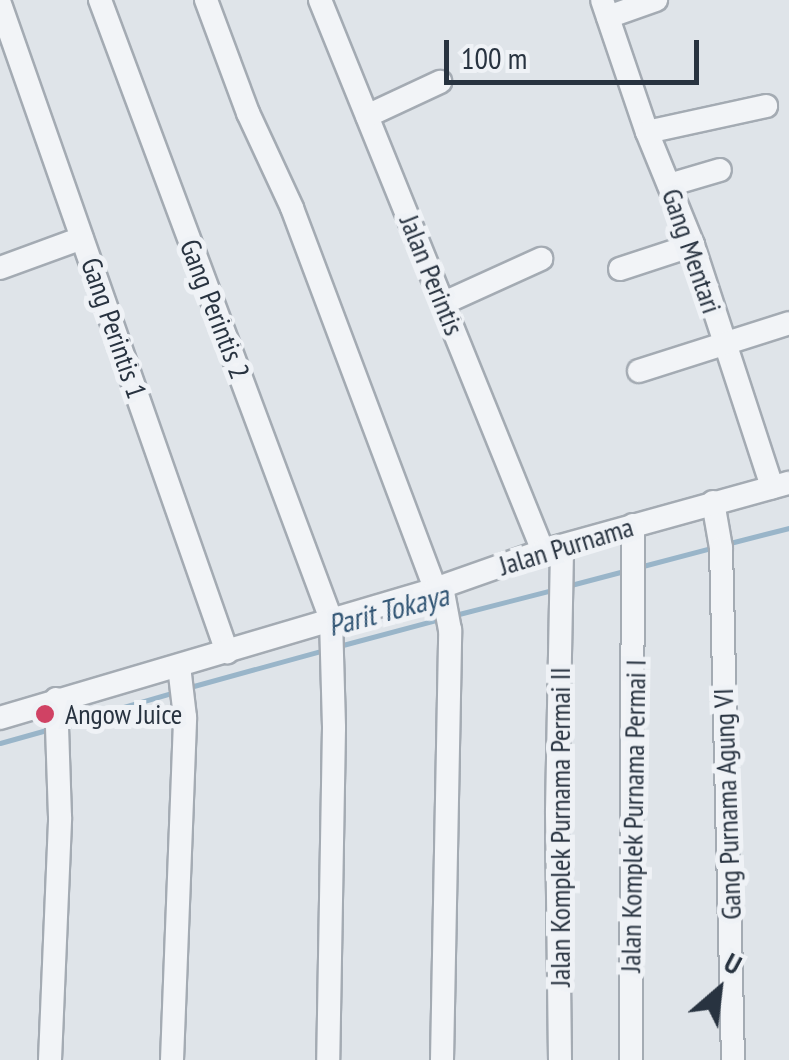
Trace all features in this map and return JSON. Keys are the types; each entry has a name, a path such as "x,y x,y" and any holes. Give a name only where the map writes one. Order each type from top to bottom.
{"street":[{"name":"Gang Perintis 2","path":"100,0 329,618 334,671 328,1060"},
{"path":"206,0 248,113 292,208 441,594 450,630 442,1060"},
{"path":"605,8 656,0"},
{"name":"Jalan Perintis","path":"330,3 368,116 444,303 556,554"},
{"name":"Gang Perintis 1","path":"0,4 227,652"},
{"name":"Gang Mentari","path":"605,8 647,132 693,245 724,344 780,485"},
{"path":"368,116 440,82"},
{"path":"647,132 766,106"},
{"path":"670,185 720,170"},
{"path":"0,268 82,238"},
{"path":"620,269 693,245"},
{"path":"444,303 541,260"},
{"path":"639,371 789,323"},
{"name":"Jalan Purnama","path":"1,714 57,704 180,672 329,618 441,594 556,554 715,511 780,485"},
{"name":"Gang Purnama Agung VI","path":"715,511 720,548 734,1060"},
{"name":"Jalan Komplek Purnama Permai I","path":"630,1060 634,534"},
{"name":"Jalan Komplek Purnama Permai II","path":"556,554 562,595 557,810 560,1060"},
{"path":"172,1060 185,717 180,672"},
{"path":"50,1060 57,704"}],"waterway":[{"name":"Parit Tokaya","path":"726,544 789,528"},
{"name":"Parit Tokaya","path":"639,567 715,547"},
{"name":"Parit Tokaya","path":"567,586 624,571"},
{"name":"Parit Tokaya","path":"455,615 556,589"},
{"name":"Parit Tokaya","path":"339,646 440,619"},
{"name":"Parit Tokaya","path":"190,687 324,650"},
{"name":"Parit Tokaya","path":"65,724 175,692"},
{"name":"Parit Tokaya","path":"0,743 50,729"}],"place":[{"name":"Angow Juice","path":"45,714"}]}
